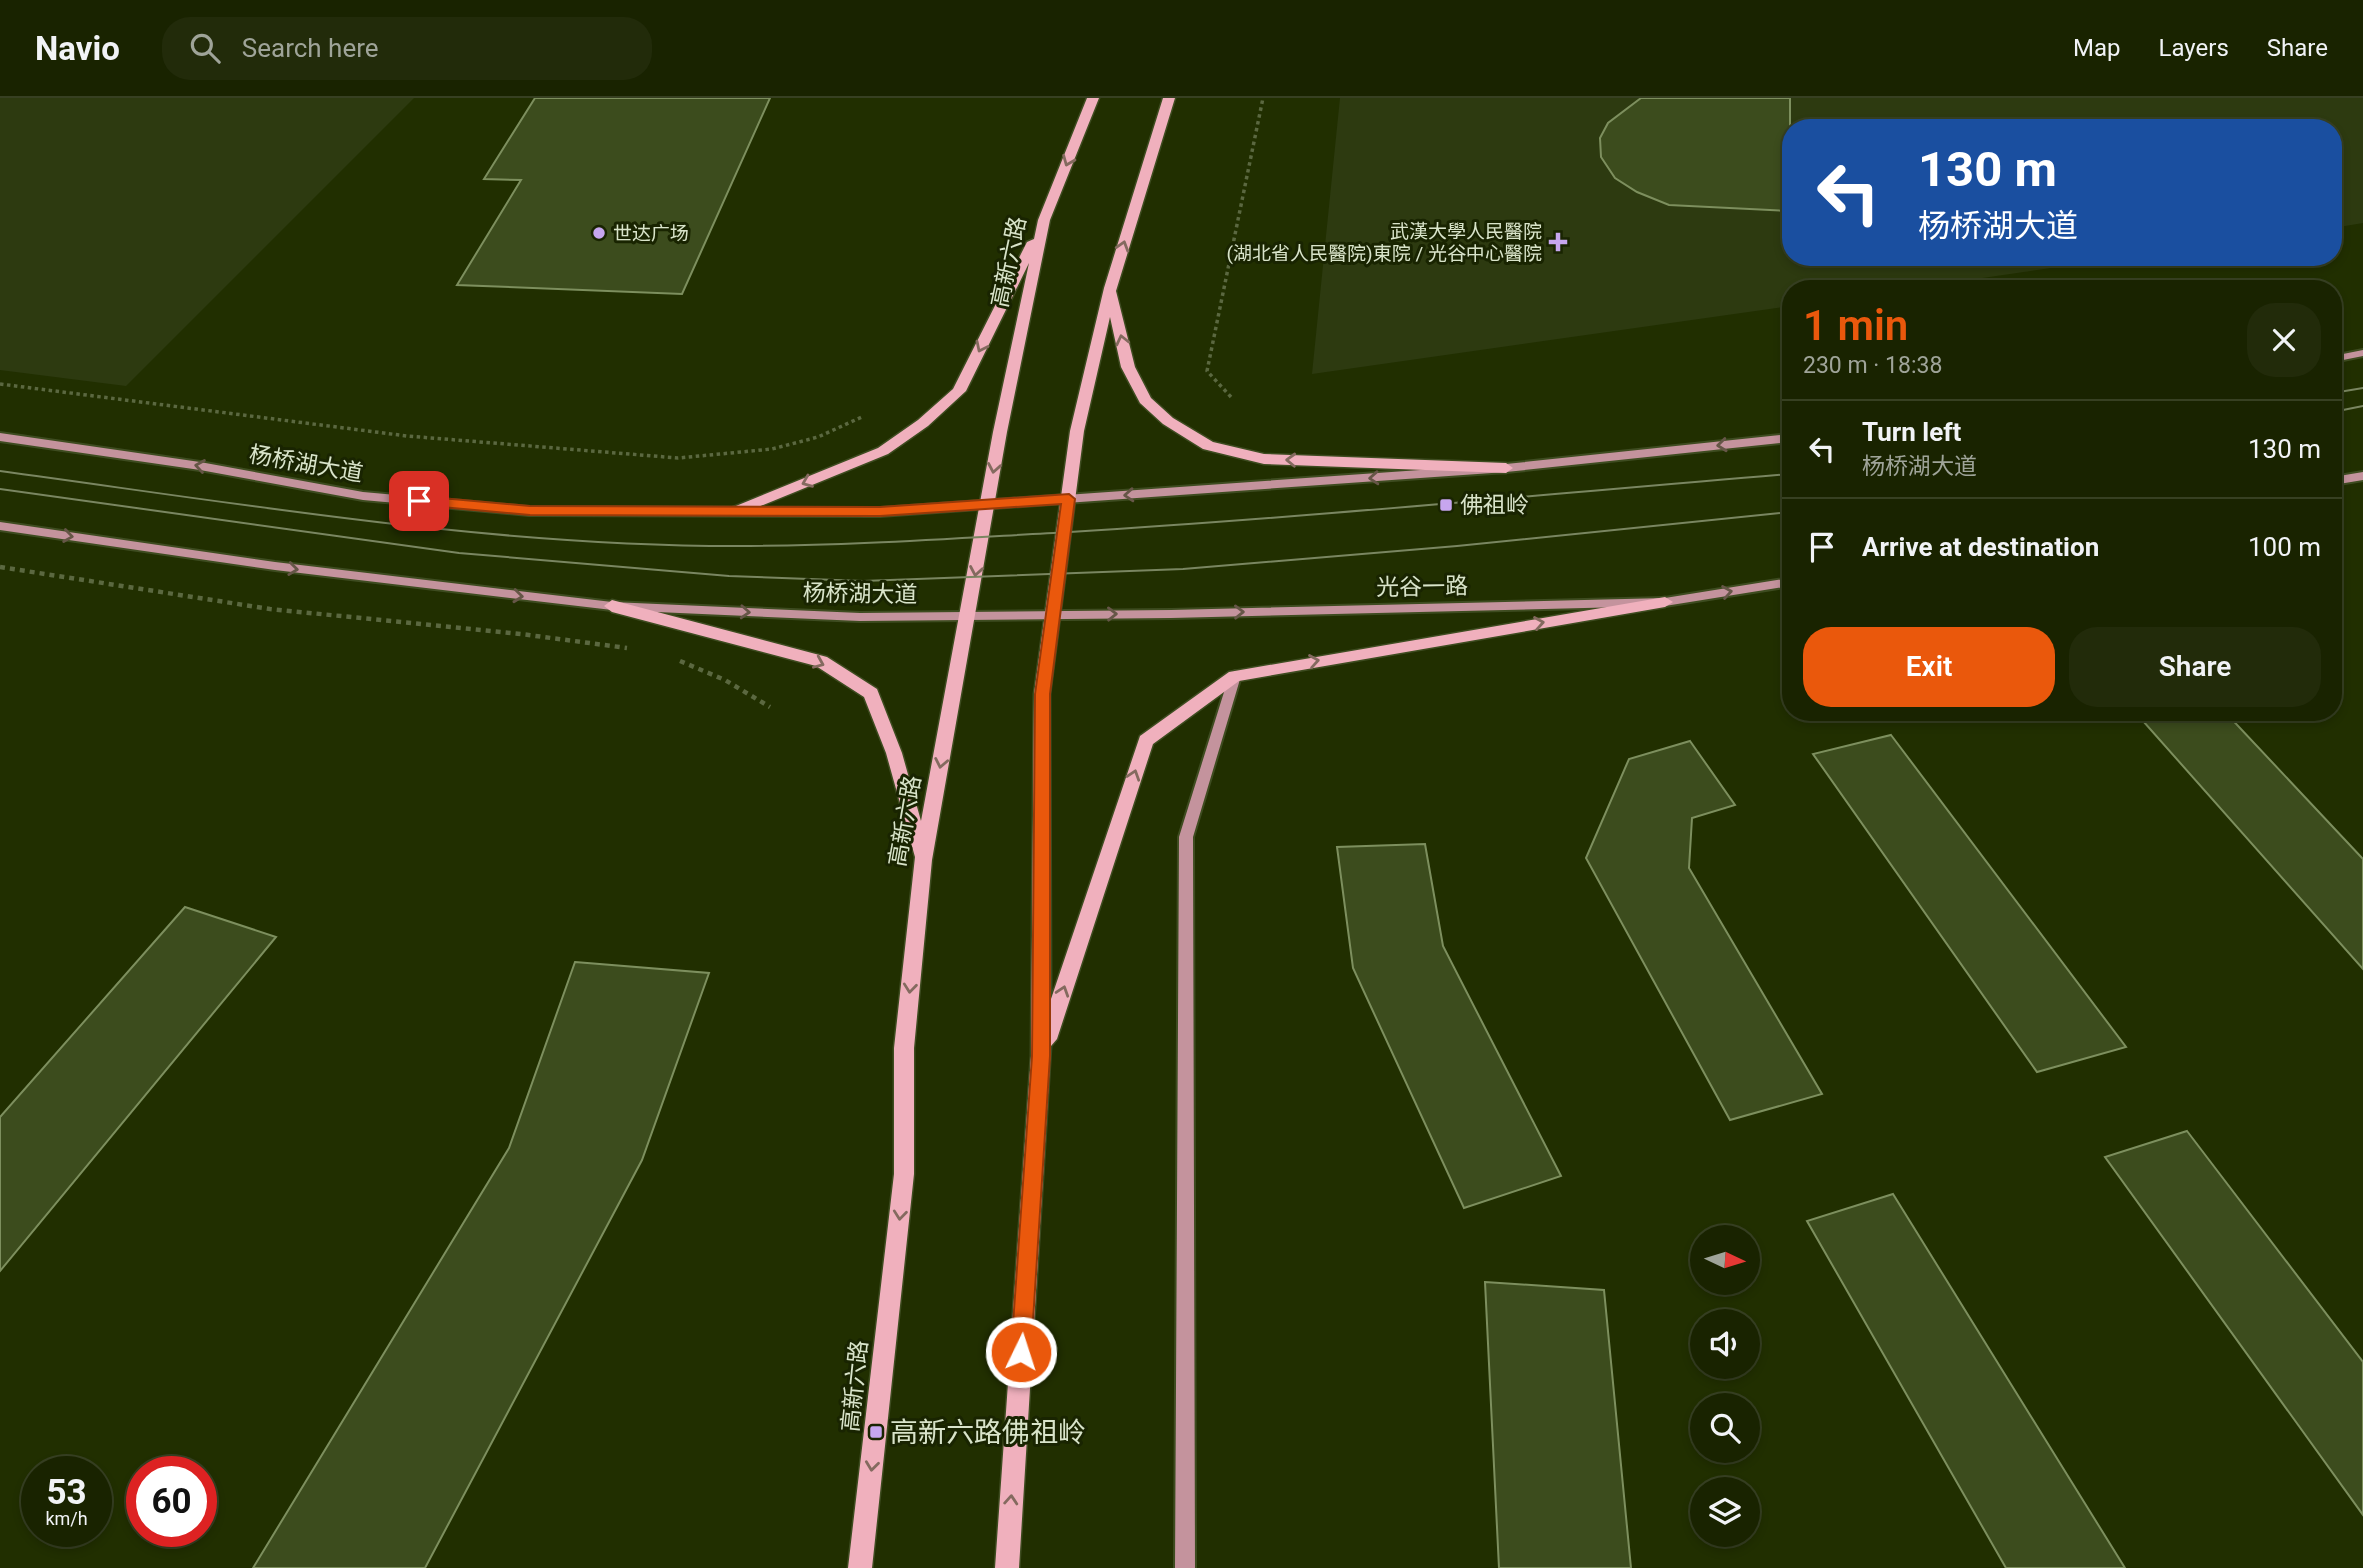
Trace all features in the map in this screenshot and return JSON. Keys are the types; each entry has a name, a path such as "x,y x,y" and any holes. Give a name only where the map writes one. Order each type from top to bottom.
{"main road":[{"name":"高新六路","path":"860,1568 904,1174 904,1048 923,860 988,504 1044,220 1093,98"},
{"path":"1007,1568 1041,1056 1042,694 1077,431 1110,288 1170,98"},
{"path":"736,511 883,451 923,423 959,391 1044,220"},
{"path":"1110,288 1128,367 1145,400 1168,421 1208,446 1264,459 1506,468"},
{"path":"2342,357 2363,353"},
{"name":"杨桥湖大道","path":"0,437 200,466 363,496 530,511 880,512 1069,499"},
{"path":"1069,499 1506,468 1782,439"},
{"path":"2342,479 2363,475"},
{"name":"杨桥湖大道","path":"0,526 275,566 612,606 860,617 1053,615"},
{"name":"光谷一路","path":"1053,615 1665,602 1782,583"},
{"path":"1041,1056 1146,740 1235,676 1665,602"},
{"path":"612,606 821,662 871,694 894,752 923,860"},
{"path":"1185,1568 1186,838 1235,676"}],"path":[{"path":"1231,397 1207,371 1263,98"},
{"path":"0,384 407,436 678,458 772,449 818,437 864,416"},
{"path":"0,567 270,609 522,634 632,649"},
{"path":"678,661 725,680 770,707"}],"shaded area":[{"path":"0,98 414,98 126,386 0,370"},
{"name":"武漢大學人民醫院 (湖北省人民醫院)東院 / 光谷中心醫院","path":"1340,98 2363,98 2363,223 2342,226 2342,119 1782,119 1782,266 2065,266 1969,280 1782,280 1782,307 1312,374"}],"building":[{"name":"世达广场","path":"535,98 770,98 682,294 457,285 521,180 484,179"},
{"path":"1641,98 1790,98 1790,119 1782,119 1782,211 1669,205 1637,192 1615,178 1601,157 1600,138 1608,123"},
{"path":"2143,721 2233,721 2363,859 2363,969"},
{"path":"1891,735 2126,1047 2037,1072 1813,754"},
{"path":"1690,741 1735,805 1692,818 1689,868 1822,1094 1730,1120 1586,858 1629,759"},
{"path":"1425,844 1443,946 1561,1176 1464,1208 1353,968 1337,847"},
{"path":"185,907 276,937 0,1271 0,1117"},
{"path":"575,962 709,973 642,1160 425,1568 253,1568 509,1148"},
{"path":"2187,1131 2363,1362 2363,1515 2105,1157"},
{"path":"1893,1194 2125,1568 2006,1568 1807,1221"},
{"path":"1485,1282 1604,1290 1631,1568 1499,1568"}],"tram line":[{"path":"2342,392 2363,388"},
{"path":"2342,410 2363,406"},
{"path":"0,471 459,531 551,539 736,546 820,545 1160,526 1782,475"},
{"path":"0,489 459,553 729,576 863,581 1183,569 1457,546 1782,513"}],"place":[{"name":"世达广场","path":"599,233"},
{"name":"武漢大學人民醫院 (湖北省人民醫院)東院 / 光谷中心醫院","path":"1558,242"},
{"name":"佛祖岭","path":"1446,505"},
{"name":"高新六路佛祖岭","path":"876,1432"}],"route":[{"path":"419,501 530,511 880,512 1069,499 1042,694 1041,1056 1021,1352"}]}
